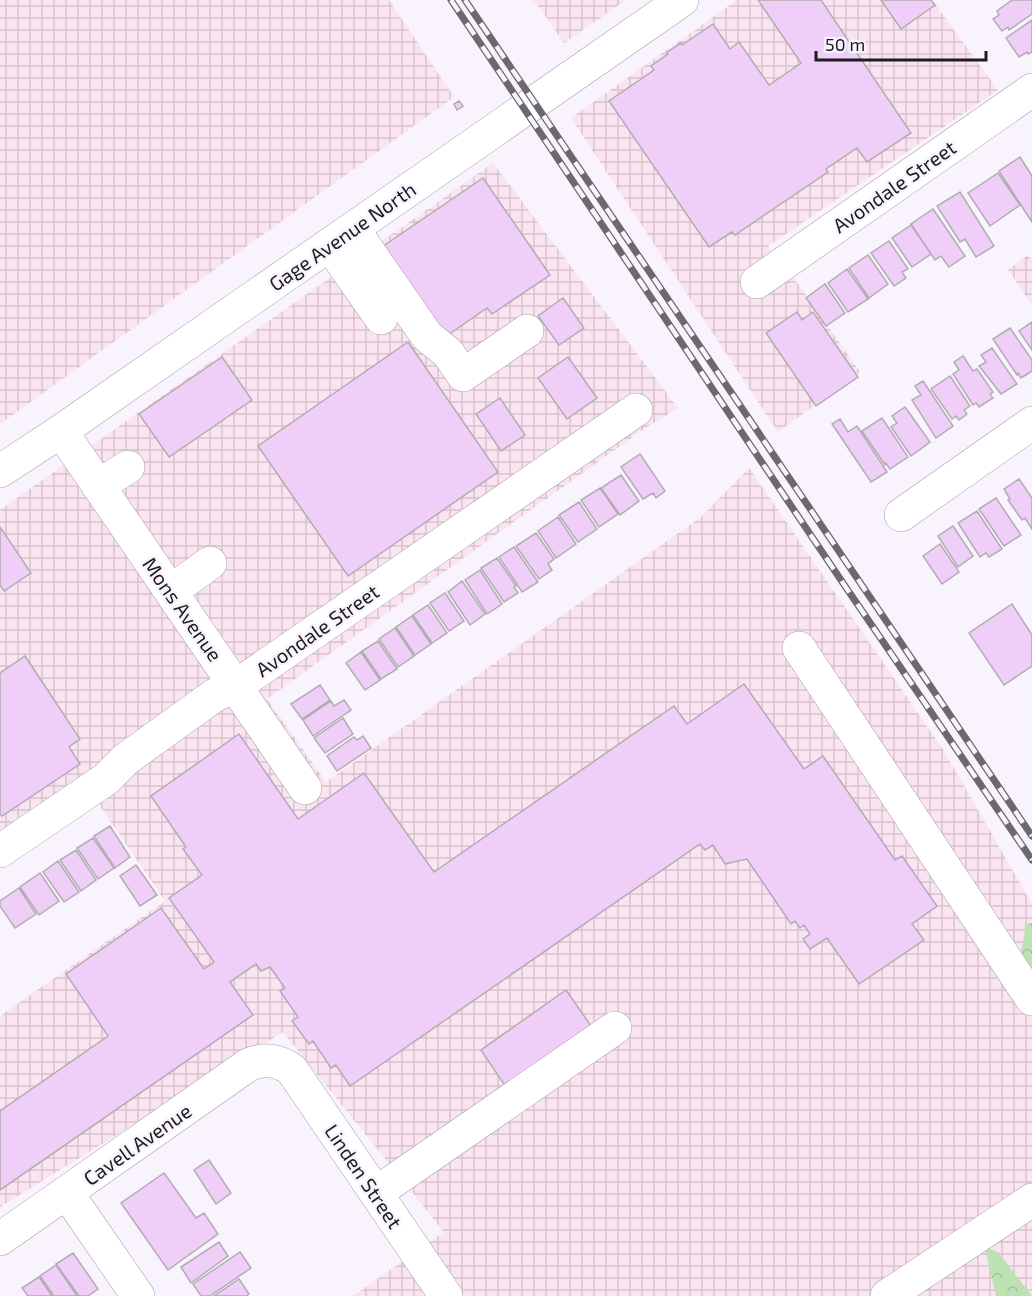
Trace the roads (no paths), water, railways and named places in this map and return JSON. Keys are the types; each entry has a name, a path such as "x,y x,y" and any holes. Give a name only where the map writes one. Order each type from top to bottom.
{"street":[{"name":"Gage Avenue North","path":"0,471 682,0"},
{"name":"Avondale Street","path":"757,282 1032,90"},
{"path":"341,237 381,318"},
{"path":"341,237 427,336 448,353 463,375 527,331"},
{"name":"Avondale Street","path":"0,851 106,779 126,759 215,695 236,686 636,410"},
{"path":"901,515 1032,423"},
{"name":"Mons Avenue","path":"61,431 305,789"},
{"path":"98,486 128,467"},
{"path":"171,591 210,564"},
{"path":"799,648 1032,999"},
{"path":"376,1193 615,1028"},
{"name":"Cavell Avenue","path":"0,1239 248,1065 270,1060 277,1062"},
{"name":"Linden Street","path":"277,1062 292,1070 446,1296"},
{"path":"67,1193 138,1296"},
{"path":"887,1296 1032,1200"}],"railway":[{"path":"451,0 1032,860"},
{"path":"465,0 1032,836"}]}
